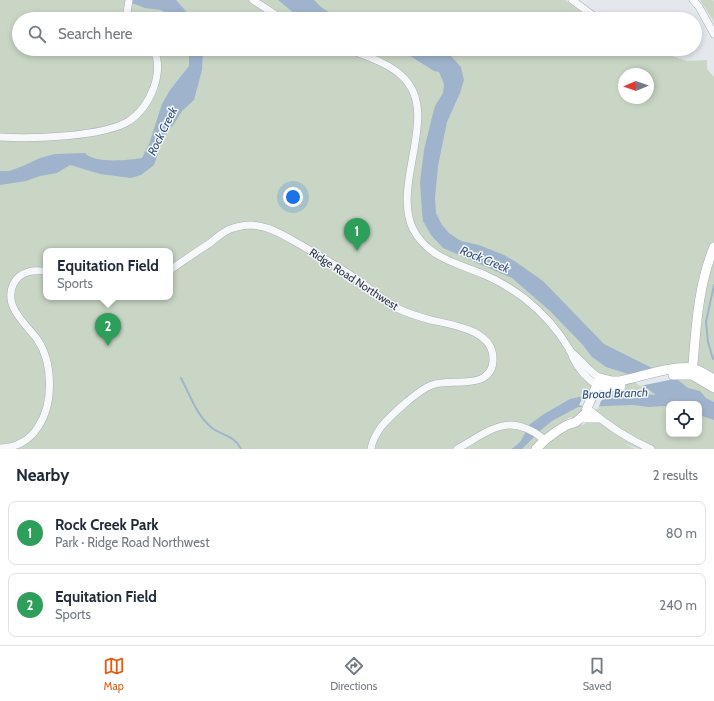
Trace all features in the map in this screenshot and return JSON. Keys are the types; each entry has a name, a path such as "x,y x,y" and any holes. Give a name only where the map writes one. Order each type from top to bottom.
{"main road":[{"path":"692,372 700,295 706,269 714,247"},
{"path":"536,449 542,437 581,418 586,413 599,381 619,384 673,372 702,372 714,380"},
{"path":"692,372 714,388"},
{"path":"566,425 568,421 582,410 588,408"},
{"path":"581,418 598,418"}],"street":[{"path":"127,12 129,0"},
{"path":"253,0 271,12"},
{"path":"572,0 588,12"},
{"path":"693,0 702,12"},
{"path":"702,12 714,34"},
{"path":"0,137 75,135 112,128 128,122 142,109 148,101 154,88 158,67 156,56"},
{"path":"366,56 390,67 398,73 407,81 414,96 417,111 416,128 407,186 407,200 410,220 420,239 432,252 444,259 492,278 519,294 545,317 570,351 577,355 599,381"},
{"name":"Ridge Road Northwest","path":"173,268 230,229 245,226 264,227 280,233 338,267 382,299 399,309 417,316 467,329 484,339 493,354 492,366 486,376 477,381 444,382 425,388 385,423 376,435 370,449"},
{"path":"0,448 17,445 30,437 41,423 47,407 49,382 45,356 37,339 14,308 10,297 10,291 13,284 22,275 32,271 43,271"},
{"path":"588,408 598,418 632,441 651,449"},
{"path":"457,449 496,428 515,425 527,428 542,437"}],"green space":[{"path":"0,0 565,0 581,12 12,12 12,56 672,56 687,61 707,60 707,69 714,77 714,449 639,449 624,443 635,449 542,449 562,432 586,424 583,421 570,417 535,444 531,449 0,449"},
{"path":"700,0 713,0 714,22"}],"water":[{"path":"124,0 176,0 187,12 164,12 161,10 145,8"},
{"path":"278,0 314,0 329,12 293,12"},
{"name":"Rock Creek","path":"189,56 203,56 202,70 194,100 182,111 164,136 154,165 141,175 131,178 100,174 70,165 57,173 40,176 26,181 0,185 0,171 9,171 40,158 55,154 85,153 96,159 104,160 129,160 142,158 149,144 162,104 170,90 189,66"},
{"name":"Rock Creek","path":"410,56 451,56 461,67 464,80 447,122 438,166 435,198 436,213 442,225 449,233 461,241 479,245 504,255 543,281 604,344 677,379 688,388 700,391 706,398 714,402 714,420 702,416 702,401 666,401 666,406 649,407 633,405 578,407 552,421 522,449 512,449 520,442 530,424 570,399 579,397 611,398 641,394 656,395 628,374 606,367 592,357 582,344 550,311 512,278 443,248 431,235 423,221 420,182 424,150 431,121 435,106 443,93 444,84 439,72 434,71"}],"pier":[{"path":"657,368 678,377 640,386 624,375"},
{"path":"584,395 604,398 598,409 594,409 579,405"}],"waterway":[{"path":"713,359 708,342 706,322 714,285"},
{"path":"181,378 202,418 216,431 232,438 241,449"}],"place":[{"name":"Rock Creek Park","path":"357,251"},
{"name":"Equitation Field","path":"108,346"}],"water label":[{"name":"Broad Branch","path":"615,393"}]}
